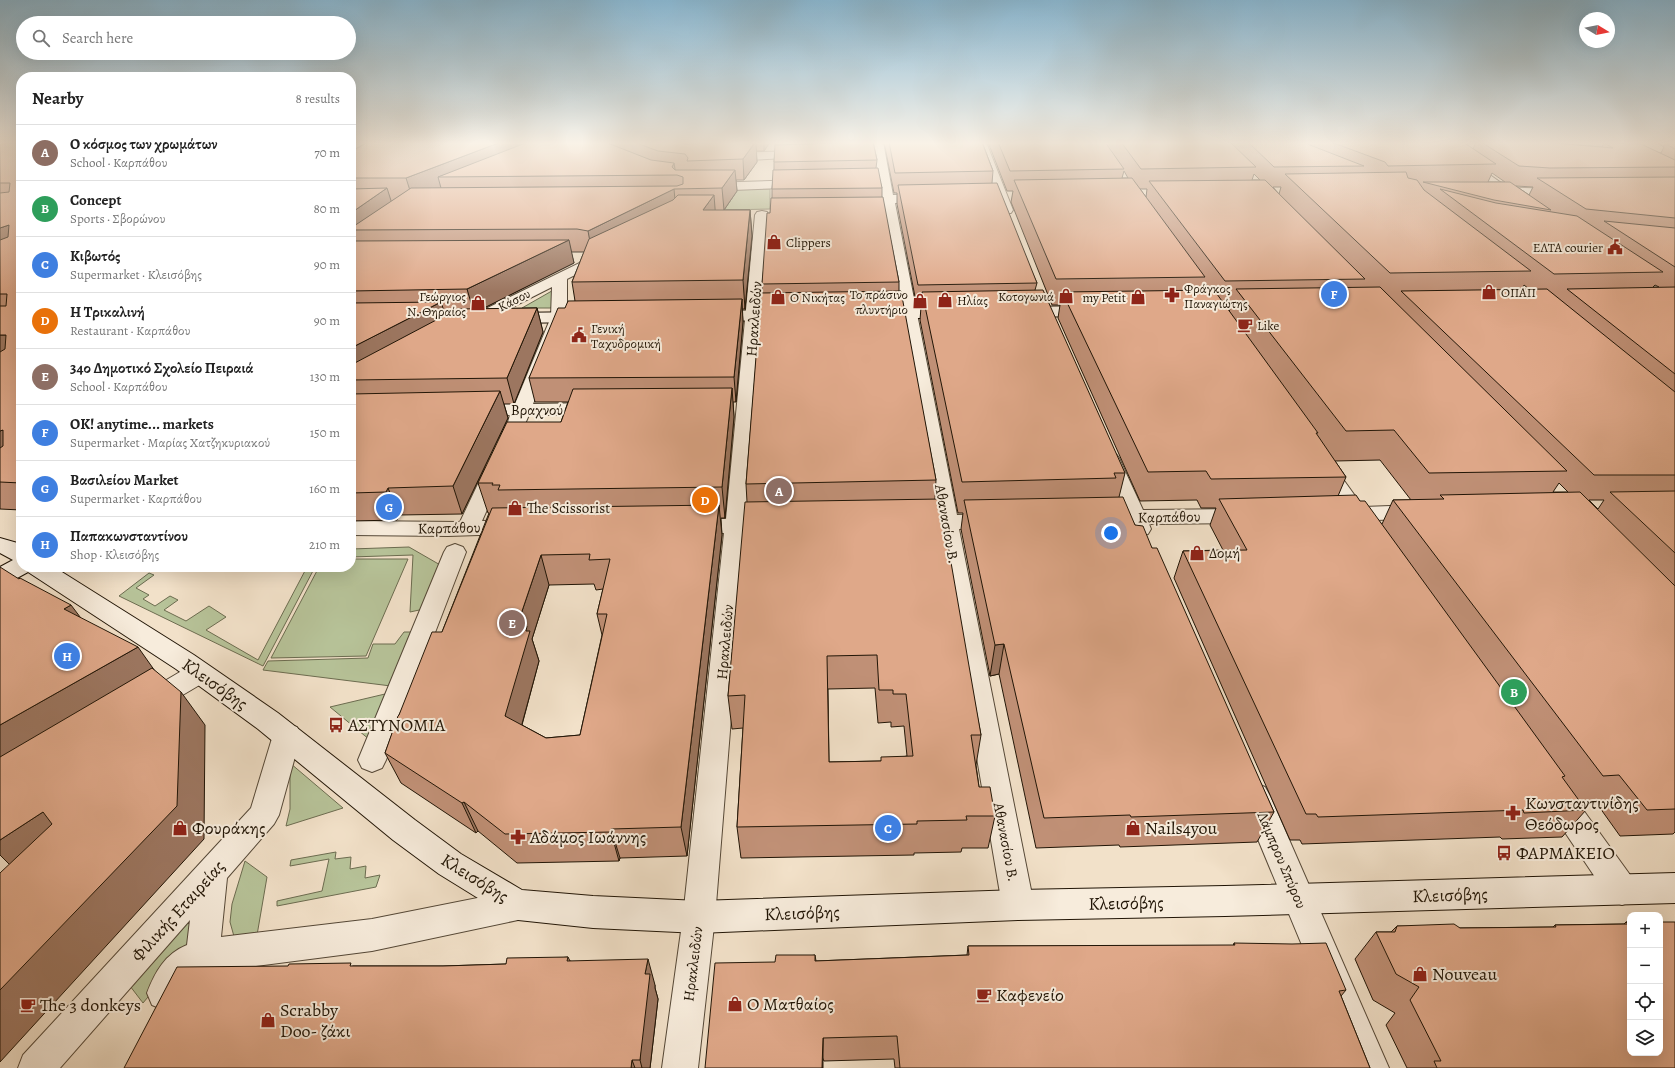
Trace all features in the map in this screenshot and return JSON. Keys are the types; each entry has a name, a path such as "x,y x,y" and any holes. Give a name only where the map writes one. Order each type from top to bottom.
{"street":[{"name":"Αθανασίου Β.","path":"886,192 946,522 1018,905"},
{"path":"998,192 1011,225"},
{"path":"1507,192 1572,193"},
{"path":"1507,192 1526,205"},
{"path":"985,197 1016,196"},
{"path":"888,199 940,198"},
{"path":"875,214 890,214"},
{"name":"Ηρακλειδών","path":"680,1068 699,917 736,526 739,409 753,315 762,215"},
{"name":"Κάσου","path":"477,319 614,250"},
{"path":"573,257 593,260"},
{"path":"468,528 522,410 559,317 560,277"},
{"path":"1007,312 1046,314 1106,310"},
{"path":"862,314 961,312"},
{"path":"699,316 800,314"},
{"path":"455,325 477,319 598,317"},
{"name":"Βραχνού","path":"460,411 615,409"},
{"path":"1101,439 1148,547"},
{"path":"1312,450 1371,533"},
{"path":"1326,514 1436,512"},
{"name":"Καρπάθου","path":"1080,519 1262,515"},
{"path":"892,523 1009,520"},
{"path":"672,526 791,525"},
{"name":"Καρπάθου","path":"356,528 537,527"},
{"path":"372,760 455,552"},
{"path":"0,577 15,553"},
{"name":"Κλεισόβης","path":"45,572 185,662 287,735 450,864 518,905 593,912 699,917 1018,905 1675,888"},
{"path":"129,715 199,673"},
{"name":"Φιλικής Εταιρείας","path":"36,1068 264,815 287,735"},
{"name":"Λάμπρου Σπύρου","path":"1245,774 1371,1068"},
{"path":"1545,779 1622,890"},
{"path":"202,956 212,873"},
{"path":"152,1016 170,981 178,971 186,962 202,956 372,935 518,905"}],"green space":[{"path":"692,192 770,192 770,209 689,211"},
{"path":"557,288 551,308 522,308"},
{"path":"409,547 442,566 424,609 410,612 413,555 356,557 356,549"},
{"path":"356,559 408,559 366,656 271,658 316,572 356,572"},
{"path":"304,572 312,572 263,666 119,596 149,573 154,575 136,588 149,595 143,599 155,606 170,596 178,600 164,610 186,621 209,606 226,617 206,630 258,660"},
{"path":"404,632 413,632 391,686 263,670 268,661 368,658 373,644 395,644"},
{"path":"385,694 370,740 330,707"},
{"path":"290,763 343,808 286,826 290,809"},
{"path":"336,852 335,859 351,857 350,869 366,866 365,878 380,875 376,887 277,906 277,901 322,891 329,859 290,866 291,860"},
{"path":"245,861 267,877 256,941 235,940 230,922 232,904"},
{"path":"197,909 195,944 181,957 143,1003 130,986"}],"building":[{"path":"16,192 16,483 0,482 0,448 3,446 3,430 0,431 0,352 5,349 6,335 0,335 0,306 6,306 7,294 0,294 0,240 8,237 9,225 0,228 0,193"},
{"path":"356,192 381,192 356,210"},
{"path":"405,192 668,192 588,231 577,229 356,230 356,225"},
{"path":"899,192 1001,192 1037,283 918,285"},
{"path":"1019,192 1142,192 1205,277 1056,279"},
{"path":"1157,192 1277,192 1365,279 1225,281"},
{"path":"1304,192 1426,192 1531,271 1390,273"},
{"path":"1444,192 1451,192 1496,203 1577,216 1663,272 1554,274"},
{"path":"1462,192 1524,192 1551,210 1494,200"},
{"path":"1559,192 1675,192 1675,218 1586,209"},
{"path":"678,195 714,195 703,210 750,210 743,280 572,282 589,239 673,200"},
{"path":"883,197 899,282 762,284 767,213 770,213 771,198"},
{"path":"1604,221 1675,228 1675,267"},
{"path":"569,240 467,289 356,291 356,241"},
{"path":"1380,287 1567,471 1429,473 1394,430 1346,431 1236,289"},
{"path":"1675,287 1675,374 1567,289"},
{"path":"1547,289 1675,392 1675,475 1594,475 1401,291"},
{"path":"1043,290 1125,473 1114,473 1116,478 962,482 922,292"},
{"path":"1214,290 1318,433 1316,433 1346,477 1211,479 1206,471 1148,472 1062,292"},
{"path":"901,291 936,480 746,484 761,293"},
{"path":"742,299 734,377 529,378 558,308 565,308 568,301"},
{"path":"441,302 356,345 356,303"},
{"path":"537,308 507,378 356,380 356,362 457,309"},
{"path":"732,388 722,487 498,490 500,485 492,485 493,483 478,483 507,422 561,422 573,389"},
{"path":"500,391 453,486 388,488 386,492 356,493 356,394"},
{"path":"1675,491 1675,553 1610,492"},
{"path":"1580,492 1675,586 1675,809 1647,810 1619,775 1603,776 1393,500 1444,499 1440,495"},
{"path":"1356,495 1360,501 1365,501 1565,776 1562,777 1586,810 1524,813 1523,810 1318,817 1316,814 1306,814 1183,551 1247,550 1219,499"},
{"path":"1123,497 1135,525 1143,526 1152,548 1157,548 1274,812 1131,817 1130,815 1044,818 1004,644 995,645 964,500"},
{"path":"940,499 981,735 971,735 979,787 990,787 995,816 966,816 967,820 917,821 917,824 737,827 745,695 728,696 745,502","holes":["877,655 879,690 893,690 893,694 906,694 913,756 881,757 881,761 829,762 827,656"]},
{"path":"719,505 681,827 611,829 611,832 505,834 464,802 462,803 385,753 398,716 432,632 442,632 492,508","holes":["590,554 589,560 610,559 597,614 607,614 580,735 546,738 505,716 530,631 526,631 527,626 517,626 541,555"]},
{"path":"0,567 19,579 20,578 71,605 64,609 138,647 0,725"},
{"path":"152,668 181,692 177,806 0,990 0,873 52,824 43,812 0,840 0,757"},
{"path":"1663,922 1675,922 1675,1068 1437,1068 1434,1061 1441,1061 1410,1000 1419,987 1396,974 1376,932 1395,932 1397,926 1454,924 1460,928 1556,927 1555,925 1627,924 1627,1056 1663,1056"},
{"path":"1234,943 1326,943 1346,990 1339,991 1370,1068 900,1068 897,1036 823,1038 822,1068 705,1068 715,963 775,962 776,955 815,955 815,961 969,955 968,946 1235,945"},
{"path":"568,957 567,961 648,959 645,974 650,974 640,1060 632,1060 631,1068 124,1068 177,967 288,966 289,964 351,963 350,966 443,966 506,964 507,958"}],"place":[{"name":"Clippers","path":"774,242"},
{"name":"ΕΛΤΑ courier","path":"1615,247"},
{"name":"ΟΠΑΠ","path":"1489,292"},
{"name":"OK! anytime... markets","path":"1334,294"},
{"name":"Φράγκος Παναγιώτης","path":"1172,295"},
{"name":"Κοτογωνιά","path":"1066,296"},
{"name":"Ο Νικήτας","path":"778,297"},
{"name":"my Petit","path":"1138,297"},
{"name":"Ηλίας","path":"945,300"},
{"name":"Το πράσινο πλυντήριο","path":"920,301"},
{"name":"Γεώργιος Ν. Θηραίος","path":"478,303"},
{"name":"Like","path":"1245,325"},
{"name":"Γενική Ταχυδρομική","path":"579,335"},
{"name":"Ο κόσμος των χρωμάτων","path":"779,491"},
{"name":"Η Τρικαλινή","path":"705,500"},
{"name":"Βασιλείου Market","path":"389,507"},
{"name":"The Scissorist","path":"515,508"},
{"name":"Δομή","path":"1197,553"},
{"name":"34ο Δημοτικό Σχολείο Πειραιά","path":"512,623"},
{"name":"Παπακωνσταντίνου","path":"67,656"},
{"name":"Concept","path":"1514,692"},
{"name":"ΑΣΤΥΝΟΜΙΑ","path":"336,725"},
{"name":"Κωνσταντινίδης Θεόδωρος","path":"1513,813"},
{"name":"Φουράκης","path":"180,828"},
{"name":"Κιβωτός","path":"888,828"},
{"name":"Nails4you","path":"1133,828"},
{"name":"Αδάμος Ιωάννης","path":"518,837"},
{"name":"ΦΑΡΜΑΚΕΙΟ","path":"1504,853"},
{"name":"Nouveau","path":"1420,974"},
{"name":"Καφενείο","path":"984,995"},
{"name":"Ο Ματθαίος","path":"735,1004"},
{"name":"The 3 donkeys","path":"28,1005"},
{"name":"Scrabby Doo- ζάκι","path":"268,1020"}]}
